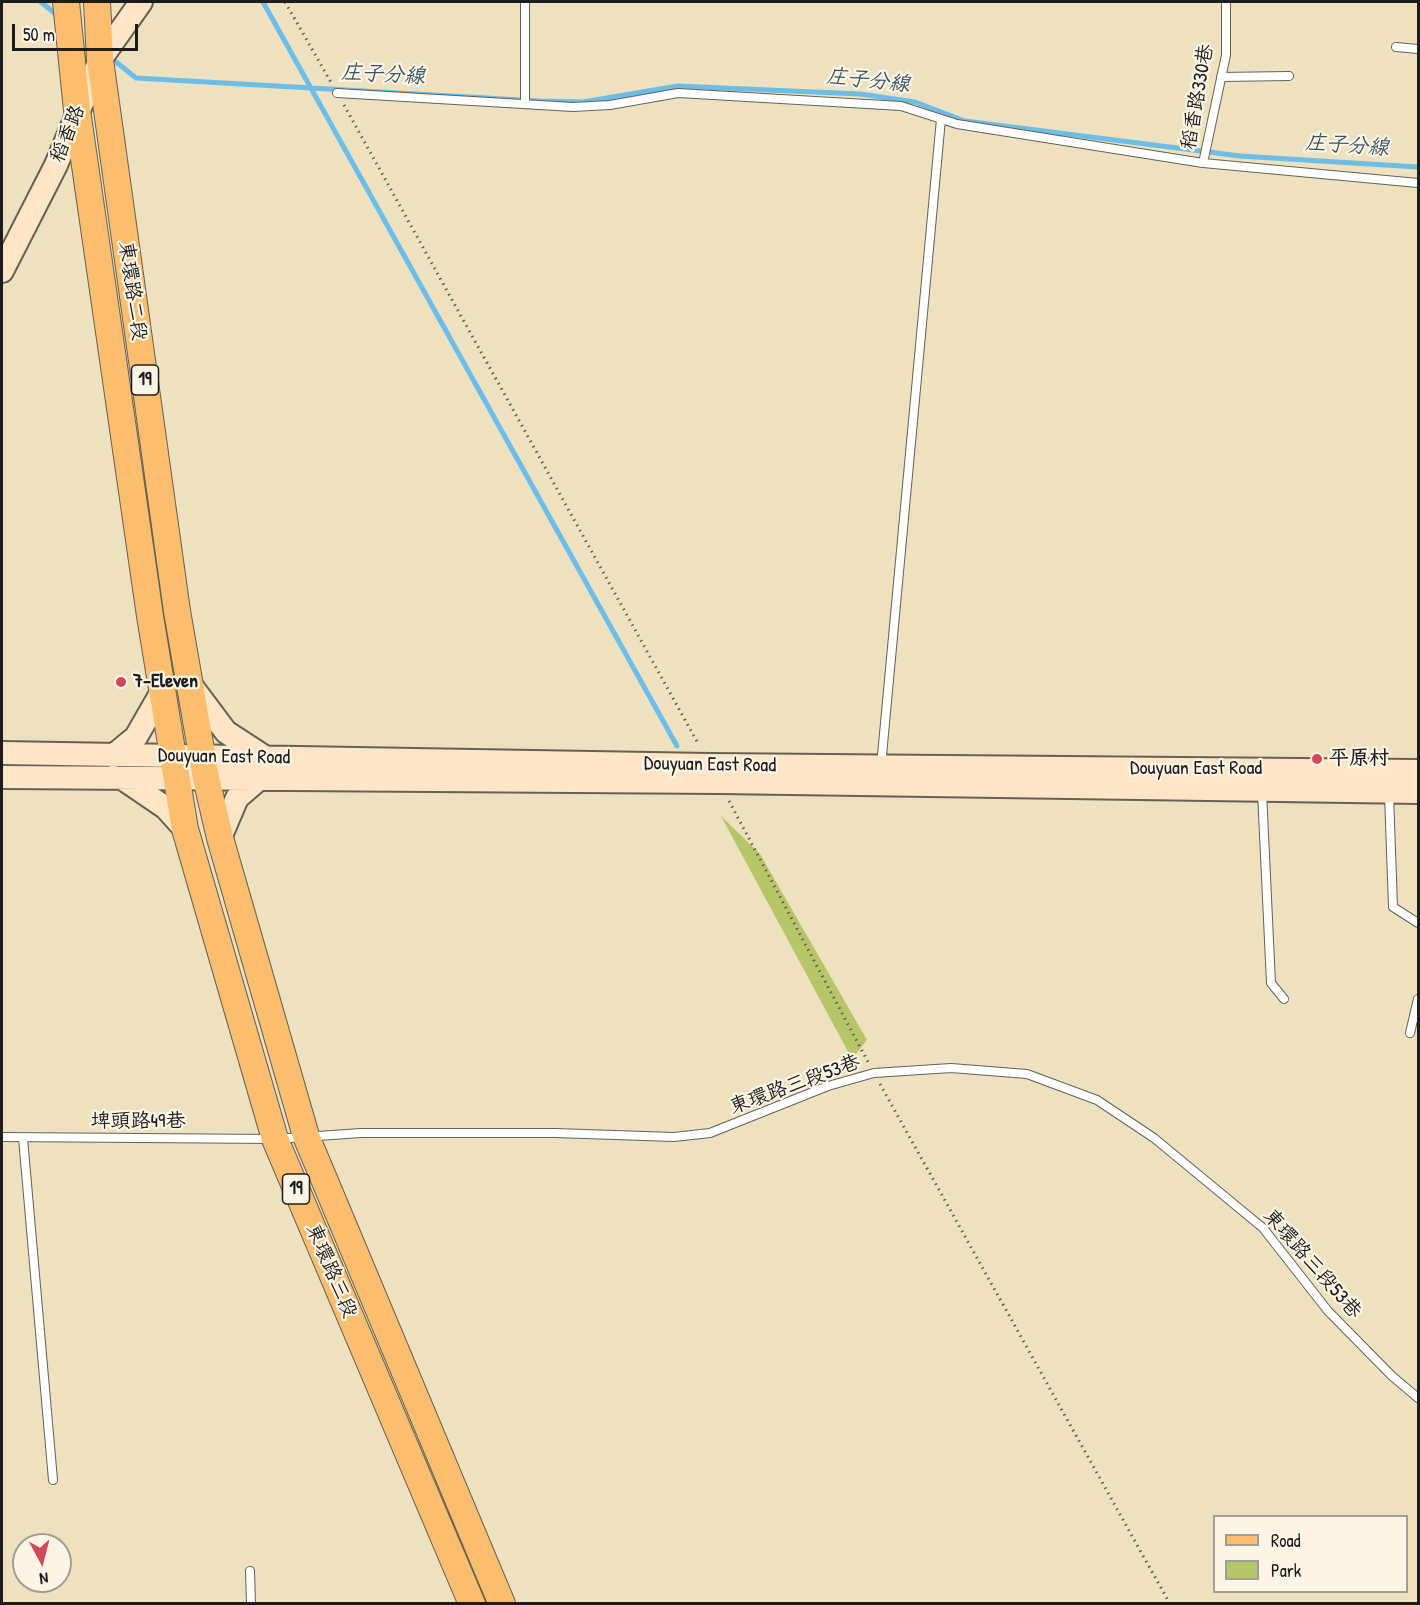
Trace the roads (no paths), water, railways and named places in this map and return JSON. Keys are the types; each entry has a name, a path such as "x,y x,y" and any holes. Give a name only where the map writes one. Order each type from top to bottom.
{"main road":[{"name":"東環路二段","path":"66,2 77,110 175,767"},
{"name":"東環路二段","path":"97,2 100,60 177,611 204,768"},
{"name":"稻香路","path":"2,271 56,165 77,110 100,60 141,2"},
{"path":"190,684 226,732 263,768 237,798 220,838"},
{"path":"113,756 136,737 163,690"},
{"name":"Douyuan East Road","path":"2,753 113,756 175,767 204,768 714,773 1262,791 1419,792"},
{"name":"Douyuan East Road","path":"2,777 122,778 175,767"},
{"name":"東環路三段","path":"175,767 184,829 275,1139 472,1604"},
{"name":"Douyuan East Road","path":"714,773 881,767 1419,771"},
{"name":"東環路三段","path":"204,768 220,838 306,1136 502,1604"},
{"path":"122,778 166,808 184,829"}],"lane":[{"path":"525,2 525,103"},
{"name":"稻香路330巷","path":"1203,163 1226,55 1226,2"},
{"path":"1396,47 1419,48"},
{"path":"1221,77 1289,76"},
{"path":"337,93 582,107 678,93 901,106 957,124 1203,163 1419,183"},
{"path":"881,767 941,119"},
{"path":"1262,791 1271,983 1284,999"},
{"path":"1389,792 1393,907 1419,923"},
{"path":"1410,1033 1419,999"},
{"name":"東環路三段53巷","path":"275,1139 306,1136 555,1133 674,1137 711,1133 828,1086 874,1073 951,1068 1026,1074 1097,1100 1154,1138 1263,1228 1328,1311 1392,1376 1419,1398"},
{"name":"埤頭路49巷","path":"2,1137 275,1139"},
{"path":"23,1138 53,1480"},
{"path":"250,1571 250,1604"}],"waterway":[{"path":"41,2 58,16"},
{"path":"263,2 677,746"},
{"name":"庄子分線","path":"110,57 136,78 539,101 583,102 678,86 860,94 915,102 965,121 1240,156 1418,167"}],"place":[{"name":"7-Eleven","path":"121,682"},
{"name":"平原村","path":"1317,759"}]}
